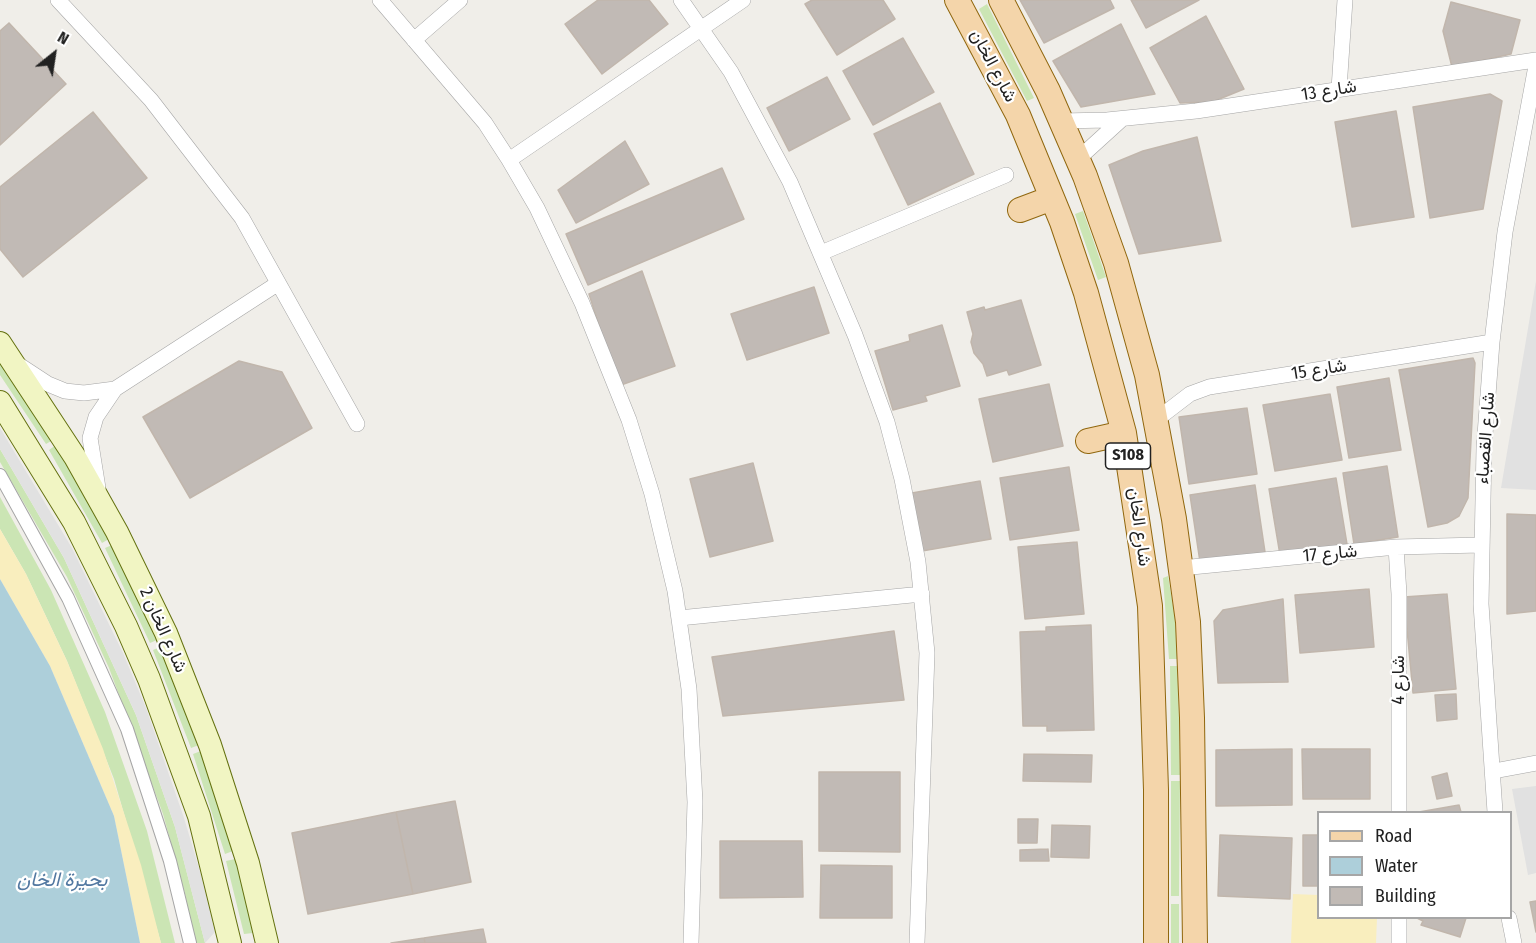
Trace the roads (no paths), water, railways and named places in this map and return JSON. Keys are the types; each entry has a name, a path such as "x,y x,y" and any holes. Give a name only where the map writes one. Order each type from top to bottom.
{"main road":[{"name":"شارع الخان","path":"957,0 1018,115 1052,198 1086,293 1124,433 1150,606 1156,779 1156,943"},
{"name":"شارع الخان","path":"1001,0 1062,121 1078,159 1116,263 1147,375 1181,568 1191,686 1195,943"},
{"path":"1020,210 1052,198"},
{"path":"1086,293 1100,288 1108,293 1128,353 1147,375"},
{"name":"شارع الخان 2","path":"0,343 42,404 99,499 150,598 189,689 248,863 267,943"},
{"name":"شارع الخان 2","path":"0,402 74,522 126,626 149,679 199,816 230,943"},
{"path":"1088,441 1124,433"}],"street":[{"path":"58,0 151,100 242,218 357,424"},
{"path":"380,0 485,123 509,160 537,208 582,303 629,420 652,494 679,618 691,710 695,802 691,943"},
{"path":"414,40 460,0"},
{"path":"681,0 731,72 772,145 821,253 887,422 914,536 927,653 917,943"},
{"path":"509,160 743,0"},
{"path":"1339,89 1345,0"},
{"name":"شارع 13","path":"1062,121 1122,119 1196,111 1536,60"},
{"name":"شارع القصباء","path":"1495,811 1494,771 1484,663 1481,545 1492,342 1505,232 1536,66"},
{"path":"1078,159 1122,119"},
{"path":"821,253 1006,175"},
{"path":"99,499 90,438 96,417 115,389 277,284"},
{"name":"شارع 15","path":"1156,420 1190,394 1209,387 1492,342"},
{"path":"13,362 48,384 65,391 84,393 115,389"},
{"path":"0,475 68,598 127,729 171,861 189,943"},
{"name":"شارع 17","path":"1181,568 1396,548 1481,545"},
{"name":"شارع 4","path":"1396,548 1400,613 1399,811"},
{"path":"679,618 922,594"},
{"path":"1494,771 1536,763"},
{"path":"1399,919 1399,943"},
{"path":"1509,919 1515,943"}],"water":[{"name":"بحيرة الخان","path":"0,579 50,666 114,816 140,943 0,943"}]}
